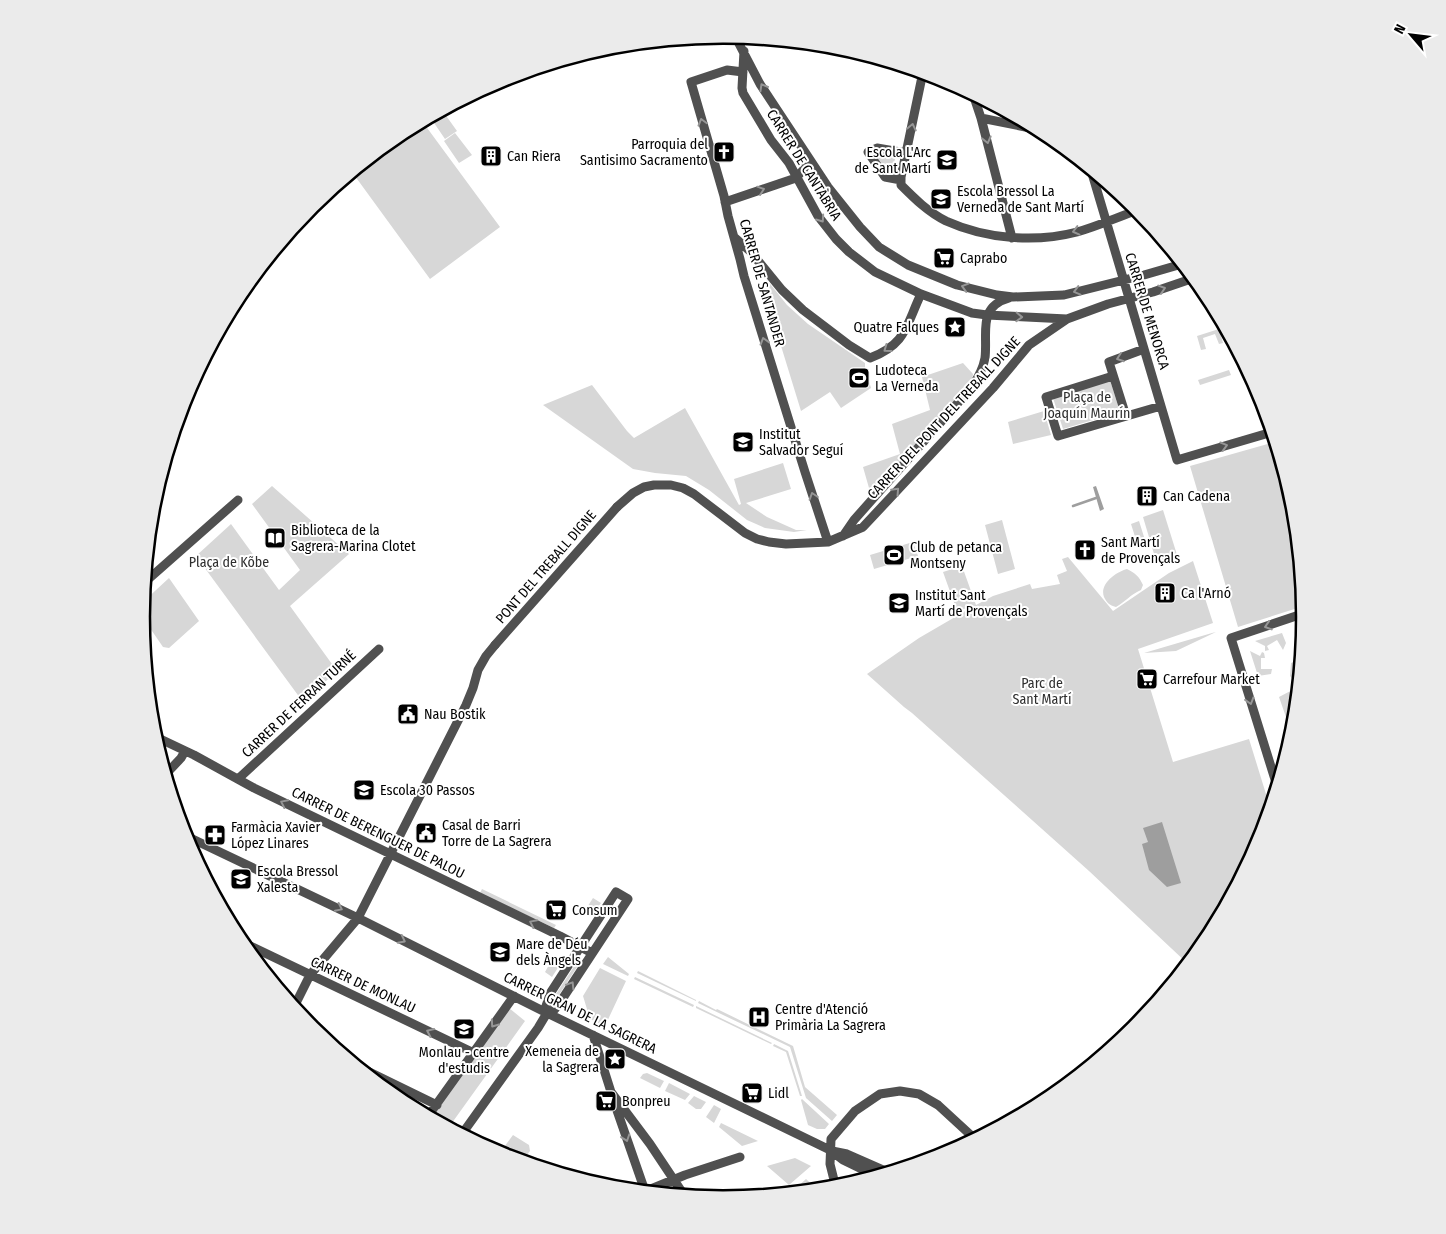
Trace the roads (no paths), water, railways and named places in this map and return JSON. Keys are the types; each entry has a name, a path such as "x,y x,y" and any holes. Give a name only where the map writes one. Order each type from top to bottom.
{"street":[{"name":"CARRER DE CANTÀBRIA","path":"740,44 760,84 828,187 860,227 879,246 908,265 930,275 981,292 1013,296 1064,294 1176,266"},
{"name":"CARRER DE CANTÀBRIA","path":"744,51 742,88 746,99 771,140 788,163 818,216 836,239 875,272 921,294 972,313 987,316 1067,319 1187,280"},
{"name":"CARRER DE SANTANDER","path":"743,72 722,71 691,82 755,312 828,542"},
{"path":"921,79 901,185 922,206 945,220 970,229 1012,238 1043,237 1076,232 1129,213"},
{"path":"976,102 1012,238"},
{"path":"981,118 1017,125"},
{"path":"901,180 884,177 868,152 877,148 906,153"},
{"path":"725,202 796,177 805,169 808,158"},
{"name":"CARRER DE MENORCA","path":"1094,180 1178,460 1266,434"},
{"path":"734,238 750,251 782,290 802,310 848,345 870,358 880,354 902,337 921,294"},
{"path":"987,316 991,308 999,301 1013,296"},
{"path":"972,313 977,317 985,332"},
{"name":"CARRER DEL PONT DEL TREBALL DIGNE","path":"842,536 978,378 983,365 987,316"},
{"name":"CARRER DEL PONT DEL TREBALL DIGNE","path":"617,507 644,487 671,484 694,494 745,533 757,539 786,544 828,542 863,527 993,388 1029,345 1067,319"},
{"path":"1126,416 1109,362 1144,349"},
{"path":"1113,376 1046,397 1058,436 1161,406"},
{"path":"151,576 238,500"},
{"name":"PONT DEL TREBALL DIGNE","path":"391,854 466,705 482,662 617,507"},
{"path":"1274,776 1231,638 1296,616"},
{"name":"CARRER DE FERRAN TURNÉ","path":"238,779 379,649"},
{"name":"CARRER DE BERENGUER DE PALOU","path":"164,740 592,953"},
{"path":"170,769 186,751"},
{"name":"CARRER GRAN DE LA SAGRERA","path":"195,840 358,918 593,1036 830,1150 843,1160 867,1172"},
{"path":"297,1000 310,974 358,918 391,854"},
{"path":"466,1129 536,1032 547,1013 554,1010 559,1004 628,900 616,892 548,997 547,1013"},
{"name":"CARRER DE MONLAU","path":"256,949 474,1053"},
{"path":"432,1111 514,996"},
{"path":"593,1036 643,1184"},
{"path":"393,1086 437,1105"},
{"path":"834,1179 830,1164 831,1139 855,1111 880,1094 900,1091 919,1094 938,1105 970,1134"},
{"path":"611,1092 650,1144 679,1188"},
{"name":"CARRER GRAN DE LA SAGRERA","path":"830,1150 847,1154 880,1168"},
{"path":"658,1186 740,1157"}],"waterway":[{"path":"1073,506 1096,498"}],"place":[{"name":"Parroquia del Santisimo Sacramento","path":"724,152"},
{"name":"Can Riera","path":"491,156"},
{"name":"Escola L'Arc de Sant Martí","path":"947,160"},
{"name":"Escola Bressol La Verneda de Sant Martí","path":"941,199"},
{"name":"Caprabo","path":"944,258"},
{"name":"Quatre Falques","path":"955,327"},
{"name":"Ludoteca La Verneda","path":"859,378"},
{"name":"Institut Salvador Seguí","path":"743,442"},
{"name":"Can Cadena","path":"1147,496"},
{"name":"Biblioteca de la Sagrera-Marina Clotet","path":"275,538"},
{"name":"Sant Martí de Provençals","path":"1085,550"},
{"name":"Club de petanca Montseny","path":"894,555"},
{"name":"Ca l'Arnó","path":"1165,593"},
{"name":"Institut Sant Martí de Provençals","path":"899,603"},
{"name":"Carrefour Market","path":"1147,679"},
{"name":"Nau Bostik","path":"408,714"},
{"name":"Escola 30 Passos","path":"364,790"},
{"name":"Casal de Barri Torre de La Sagrera","path":"426,833"},
{"name":"Farmàcia Xavier López Linares","path":"215,835"},
{"name":"Escola Bressol Xalesta","path":"241,879"},
{"name":"Consum","path":"556,910"},
{"name":"Mare de Déu dels Àngels","path":"500,952"},
{"name":"Centre d'Atenció Primària La Sagrera","path":"759,1017"},
{"name":"Monlau - centre d'estudis","path":"464,1029"},
{"name":"Xemeneia de la Sagrera","path":"615,1059"},
{"name":"Lidl","path":"752,1093"},
{"name":"Bonpreu","path":"606,1101"}],"park label":[{"name":"Plaça de Joaquín Maurín","path":"1087,406"},
{"name":"Plaça de Kõbe","path":"229,562"},
{"name":"Parc de Sant Martí","path":"1042,692"}]}
